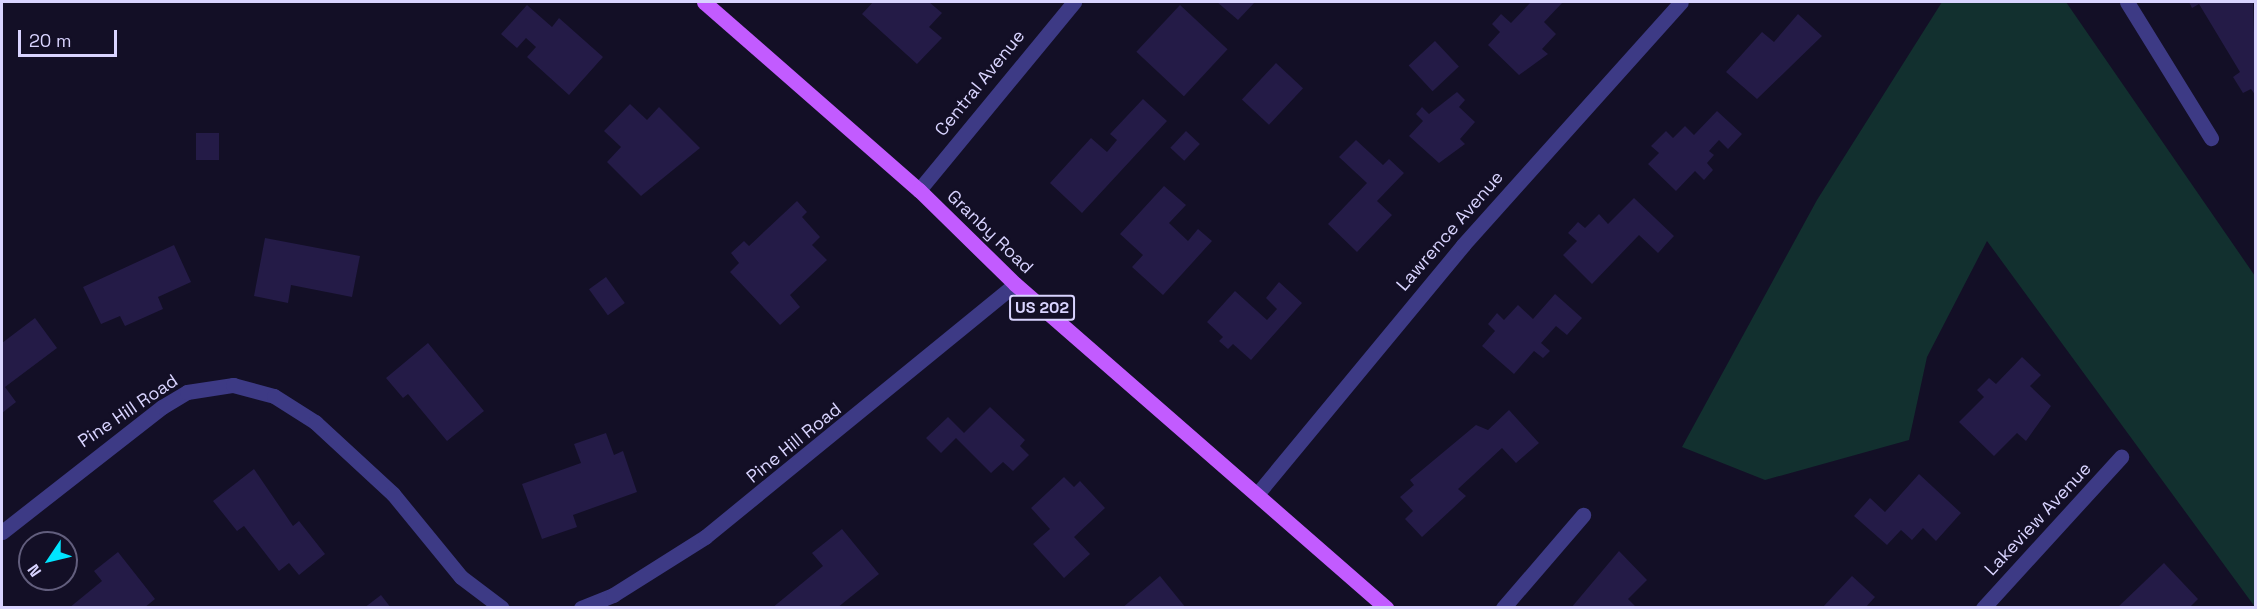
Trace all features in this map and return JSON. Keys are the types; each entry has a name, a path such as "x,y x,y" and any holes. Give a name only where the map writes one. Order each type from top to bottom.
{"main road":[{"name":"Granby Road","path":"704,2 919,190 1015,284 1258,493 1386,608"}],"street":[{"name":"Central Avenue","path":"919,190 1074,2"},
{"name":"Lawrence Avenue","path":"1258,493 1463,245 1681,2"},
{"path":"2127,2 2211,138"},
{"name":"Pine Hill Road","path":"581,608 613,595 705,537 1015,284"},
{"name":"Pine Hill Road","path":"2,531 162,407 187,392 233,386 274,396 315,422 393,494 461,577 502,608"},
{"name":"Lakeview Avenue","path":"1983,608 2121,457"},
{"path":"1503,608 1583,515"}],"green space":[{"path":"1942,2 2066,2 2255,276 2255,607 1987,241 1927,357 1909,440 1765,480 1682,447 1817,200"}],"building":[{"path":"873,2 929,2 942,13 929,27 942,38 917,64 862,14"},
{"path":"1217,2 1255,2 1238,20"},
{"path":"1531,2 1563,2 1544,22 1556,34 1542,49 1548,54 1519,75 1488,45 1500,32 1492,24 1501,14 1511,23"},
{"path":"2189,2 2253,2 2256,96 2251,89 2243,93 2233,77 2240,72 2199,4 2192,8"},
{"path":"527,5 552,27 559,18 603,57 569,95 527,57 536,47 526,38 517,48 501,34"},
{"path":"1180,5 1228,49 1184,96 1136,52"},
{"path":"1798,14 1822,36 1757,99 1726,72 1762,32 1774,42"},
{"path":"1435,41 1459,67 1433,91 1409,66"},
{"path":"1276,63 1303,88 1269,125 1242,100"},
{"path":"1457,92 1465,100 1459,107 1475,122 1460,139 1465,144 1439,163 1409,136 1423,121 1416,114 1422,107 1429,114"},
{"path":"1143,99 1167,121 1082,213 1050,183 1091,138 1107,152 1117,140 1110,134"},
{"path":"630,104 647,120 659,107 700,148 641,196 607,162 621,147 604,131"},
{"path":"1717,111 1742,134 1728,149 1719,140 1709,151 1714,155 1707,163 1713,170 1704,180 1695,171 1676,191 1648,164 1659,153 1651,146 1666,131 1673,138 1685,126 1694,135"},
{"path":"1186,131 1200,144 1184,161 1170,148"},
{"path":"196,133 219,133 219,160 196,160"},
{"path":"1356,140 1383,165 1389,159 1404,173 1377,201 1392,215 1357,252 1328,224 1367,183 1339,157"},
{"path":"1164,186 1186,205 1169,223 1188,241 1198,229 1212,241 1163,295 1132,267 1143,255 1120,234"},
{"path":"1634,198 1674,236 1658,253 1639,235 1592,284 1563,255 1577,241 1568,233 1578,222 1585,228 1599,214 1608,224"},
{"path":"797,201 807,212 802,217 820,237 812,245 827,260 790,295 800,307 780,325 730,272 739,263 731,253 744,241 749,246"},
{"path":"265,238 360,256 352,297 291,285 288,303 254,296"},
{"path":"174,245 191,282 158,297 163,309 125,326 120,316 101,324 83,287"},
{"path":"606,277 625,303 608,315 589,289"},
{"path":"1279,282 1302,303 1251,360 1233,344 1228,349 1219,341 1223,337 1207,322 1235,291 1267,320 1277,309 1266,298"},
{"path":"1555,294 1582,318 1567,335 1556,326 1541,343 1550,351 1543,358 1534,351 1514,374 1482,346 1495,331 1488,324 1497,313 1504,320 1518,305 1533,319"},
{"path":"35,318 57,348 5,387 16,402 2,413 2,343"},
{"path":"428,343 484,411 447,441 408,394 403,398 386,378"},
{"path":"2022,357 2041,375 2030,386 2051,406 2026,441 2017,433 1994,456 1959,422 1984,397 1977,390 1989,378 1996,384"},
{"path":"990,407 1025,440 1020,446 1029,455 1013,471 1003,462 991,473 956,438 941,453 926,438 948,417 964,433"},
{"path":"1509,410 1539,443 1516,463 1502,448 1458,489 1466,496 1422,537 1405,519 1413,511 1400,497 1414,485 1410,480 1476,425 1488,430"},
{"path":"606,433 614,455 623,451 637,492 573,515 577,527 542,539 522,484 581,463 574,444"},
{"path":"254,469 293,526 299,521 325,554 299,575 289,563 279,571 244,526 237,531 213,501"},
{"path":"1919,474 1961,513 1936,541 1923,528 1912,540 1901,530 1887,545 1854,516 1870,498 1885,512"},
{"path":"1064,477 1074,487 1080,481 1105,508 1074,537 1090,554 1064,578 1033,544 1050,529 1031,508"},
{"path":"842,529 879,574 837,608 772,608 823,566 812,553"},
{"path":"1619,551 1647,580 1628,599 1637,608 1571,608"},
{"path":"118,552 155,599 144,608 69,608 102,581 94,571"},
{"path":"2164,563 2198,599 2189,608 2117,608"},
{"path":"1160,576 1186,608 1122,608"},
{"path":"1852,576 1875,597 1865,608 1822,608"},
{"path":"381,595 391,608 364,608"}]}
